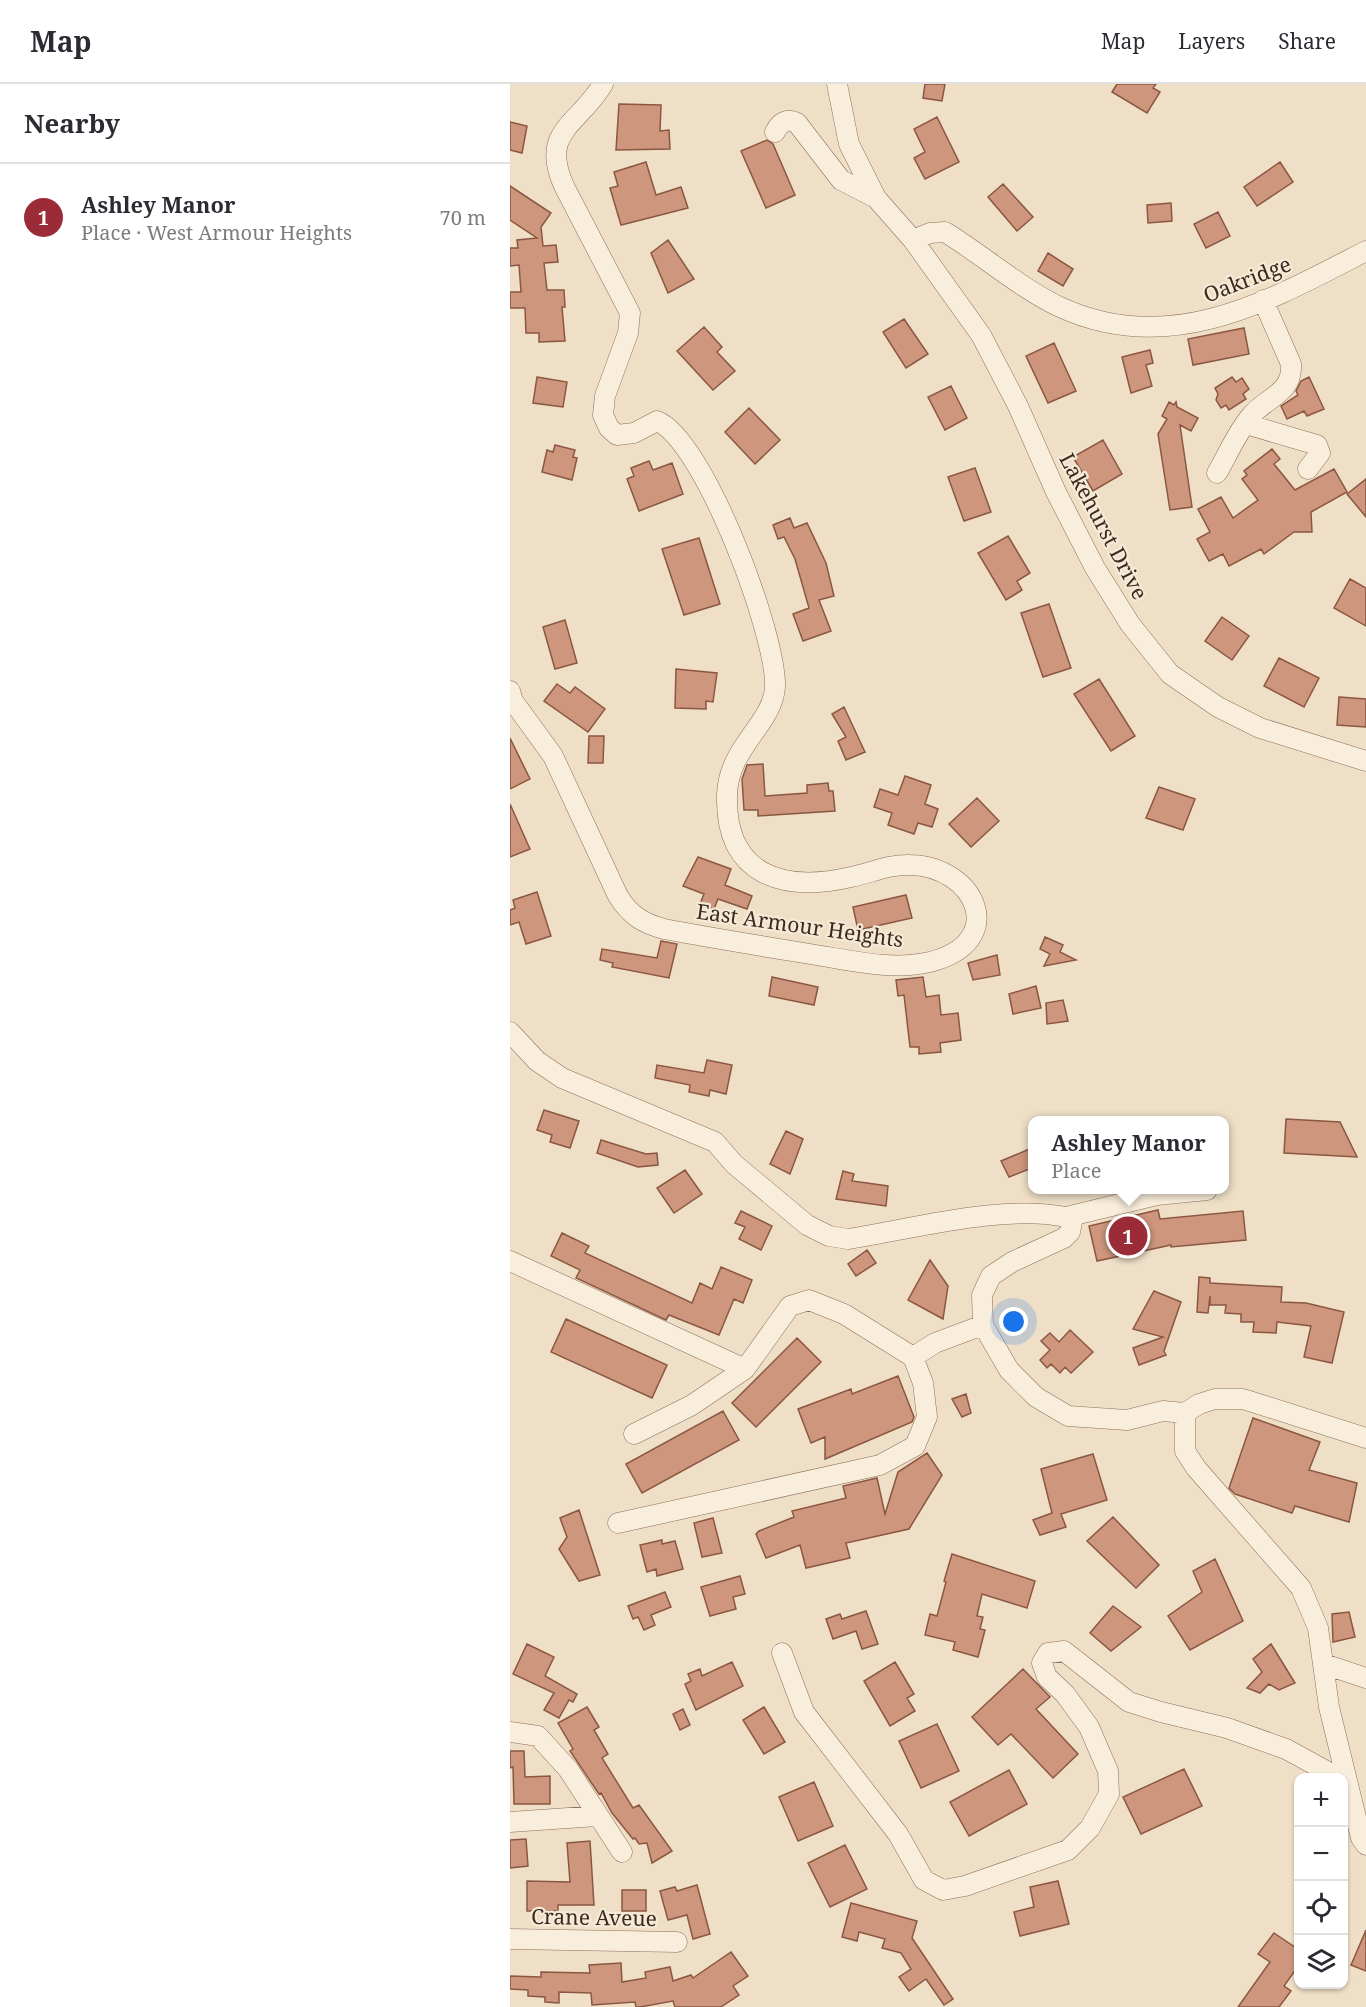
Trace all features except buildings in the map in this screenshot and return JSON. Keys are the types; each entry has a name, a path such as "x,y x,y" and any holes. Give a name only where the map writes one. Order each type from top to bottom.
{"street":[{"name":"East Armour Heights","path":"510,691 513,701 553,756 618,896 627,911 638,920 664,929 884,966 932,962 957,952 973,939 977,916 967,889 945,873 924,865 895,864 850,878 788,880 764,874 740,856 728,824 728,779 748,736 770,709 775,687 773,667 751,581 738,546 683,443 669,426 657,422 634,433 617,435 609,428 603,415 605,396 628,333 630,313 564,188 557,172 555,156 560,137 603,84"},
{"path":"837,84 849,144 876,198"},
{"path":"775,132 783,122 788,120 797,123 841,180 876,198"},
{"name":"Lakehurst Drive","path":"876,198 913,240 981,335 1018,406 1056,492 1095,568 1130,624 1170,674 1218,707 1260,728 1366,761"},
{"name":"Oakridge","path":"913,240 930,233 945,232 1060,307 1108,322 1171,328 1220,318 1366,251"},
{"path":"1217,472 1255,412 1280,393 1292,374 1291,364 1263,300"},
{"path":"1246,424 1317,446 1320,453 1308,469"},
{"path":"510,1032 537,1061 562,1078 715,1142 734,1164 807,1225 829,1236 848,1239 984,1217 1024,1214 1066,1217 1167,1194"},
{"path":"1066,1217 1072,1222 1070,1233 1012,1262 991,1276 982,1295 983,1325 1009,1370 1036,1396 1068,1416 1127,1420 1163,1411 1185,1413 1199,1404 1215,1399 1243,1399 1366,1438"},
{"path":"510,1261 745,1369"},
{"path":"618,1523 880,1465 915,1446 927,1417 923,1383 913,1357 844,1314 809,1300 790,1306 745,1369 692,1405 634,1434"},
{"path":"913,1357 935,1344 983,1325"},
{"path":"1185,1413 1185,1451 1196,1468 1301,1588 1318,1628 1329,1707 1342,1773"},
{"path":"782,1653 804,1712 898,1834 924,1880 943,1890 965,1886 1068,1850 1090,1828 1109,1794 1108,1771 1089,1727 1065,1694 1047,1677 1042,1663 1048,1653 1064,1651 1129,1701 1161,1712 1227,1728 1286,1749 1330,1773"},
{"path":"1324,1664 1366,1678"},
{"path":"510,1732 538,1736 568,1769 622,1852"},
{"path":"1348,1796 1361,1838 1366,1845"},
{"path":"510,1822 597,1816"},
{"name":"Crane Aveue","path":"510,1939 677,1942"}],"place":[{"name":"Ashley Manor","path":"1128,1236"}]}
